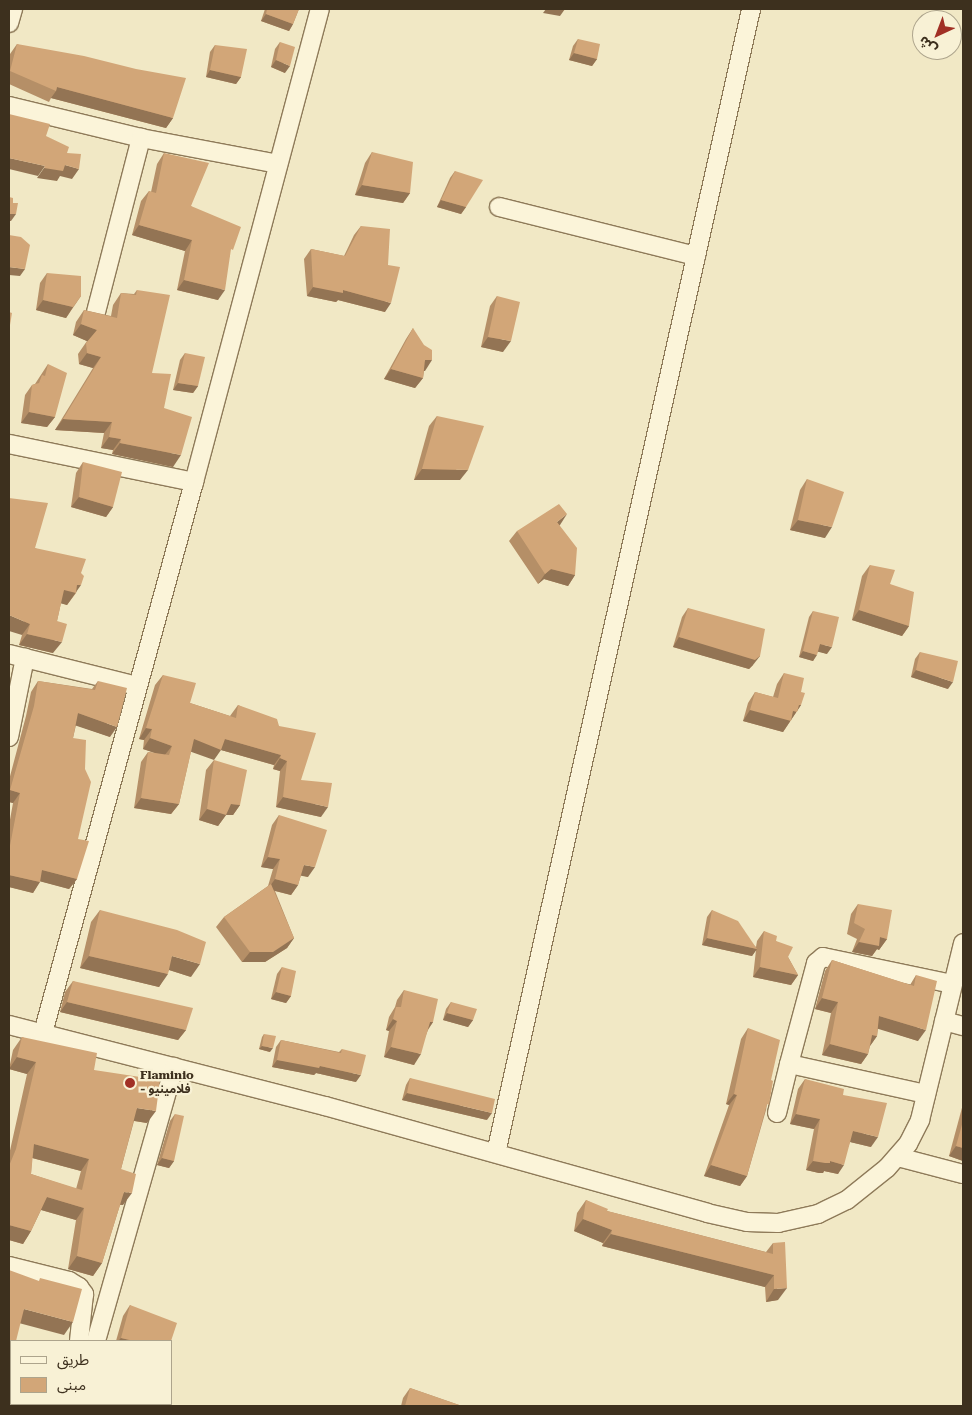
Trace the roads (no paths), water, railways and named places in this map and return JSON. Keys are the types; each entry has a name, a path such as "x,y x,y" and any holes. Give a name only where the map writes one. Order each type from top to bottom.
{"street":[{"path":"9,23 13,9"},
{"path":"43,1033 194,482 320,9"},
{"path":"496,1153 751,9"},
{"path":"9,106 141,138 278,164"},
{"path":"96,312 141,138"},
{"path":"499,207 696,256"},
{"path":"9,444 194,482"},
{"path":"9,737 17,656 137,686"},
{"path":"9,1025 496,1153 707,1213 759,1224 778,1223 804,1219 833,1208 858,1193 898,1157 918,1126 963,943"},
{"path":"777,1113 816,963 824,957 952,984"},
{"path":"944,1020 963,1026"},
{"path":"789,1064 926,1094"},
{"path":"96,1340 174,1067"},
{"path":"898,1157 963,1174"},
{"path":"9,1266 69,1282 79,1287 84,1294 79,1340"}],"place":[{"name":"Flaminio - فلامينيو","path":"130,1083"}]}
